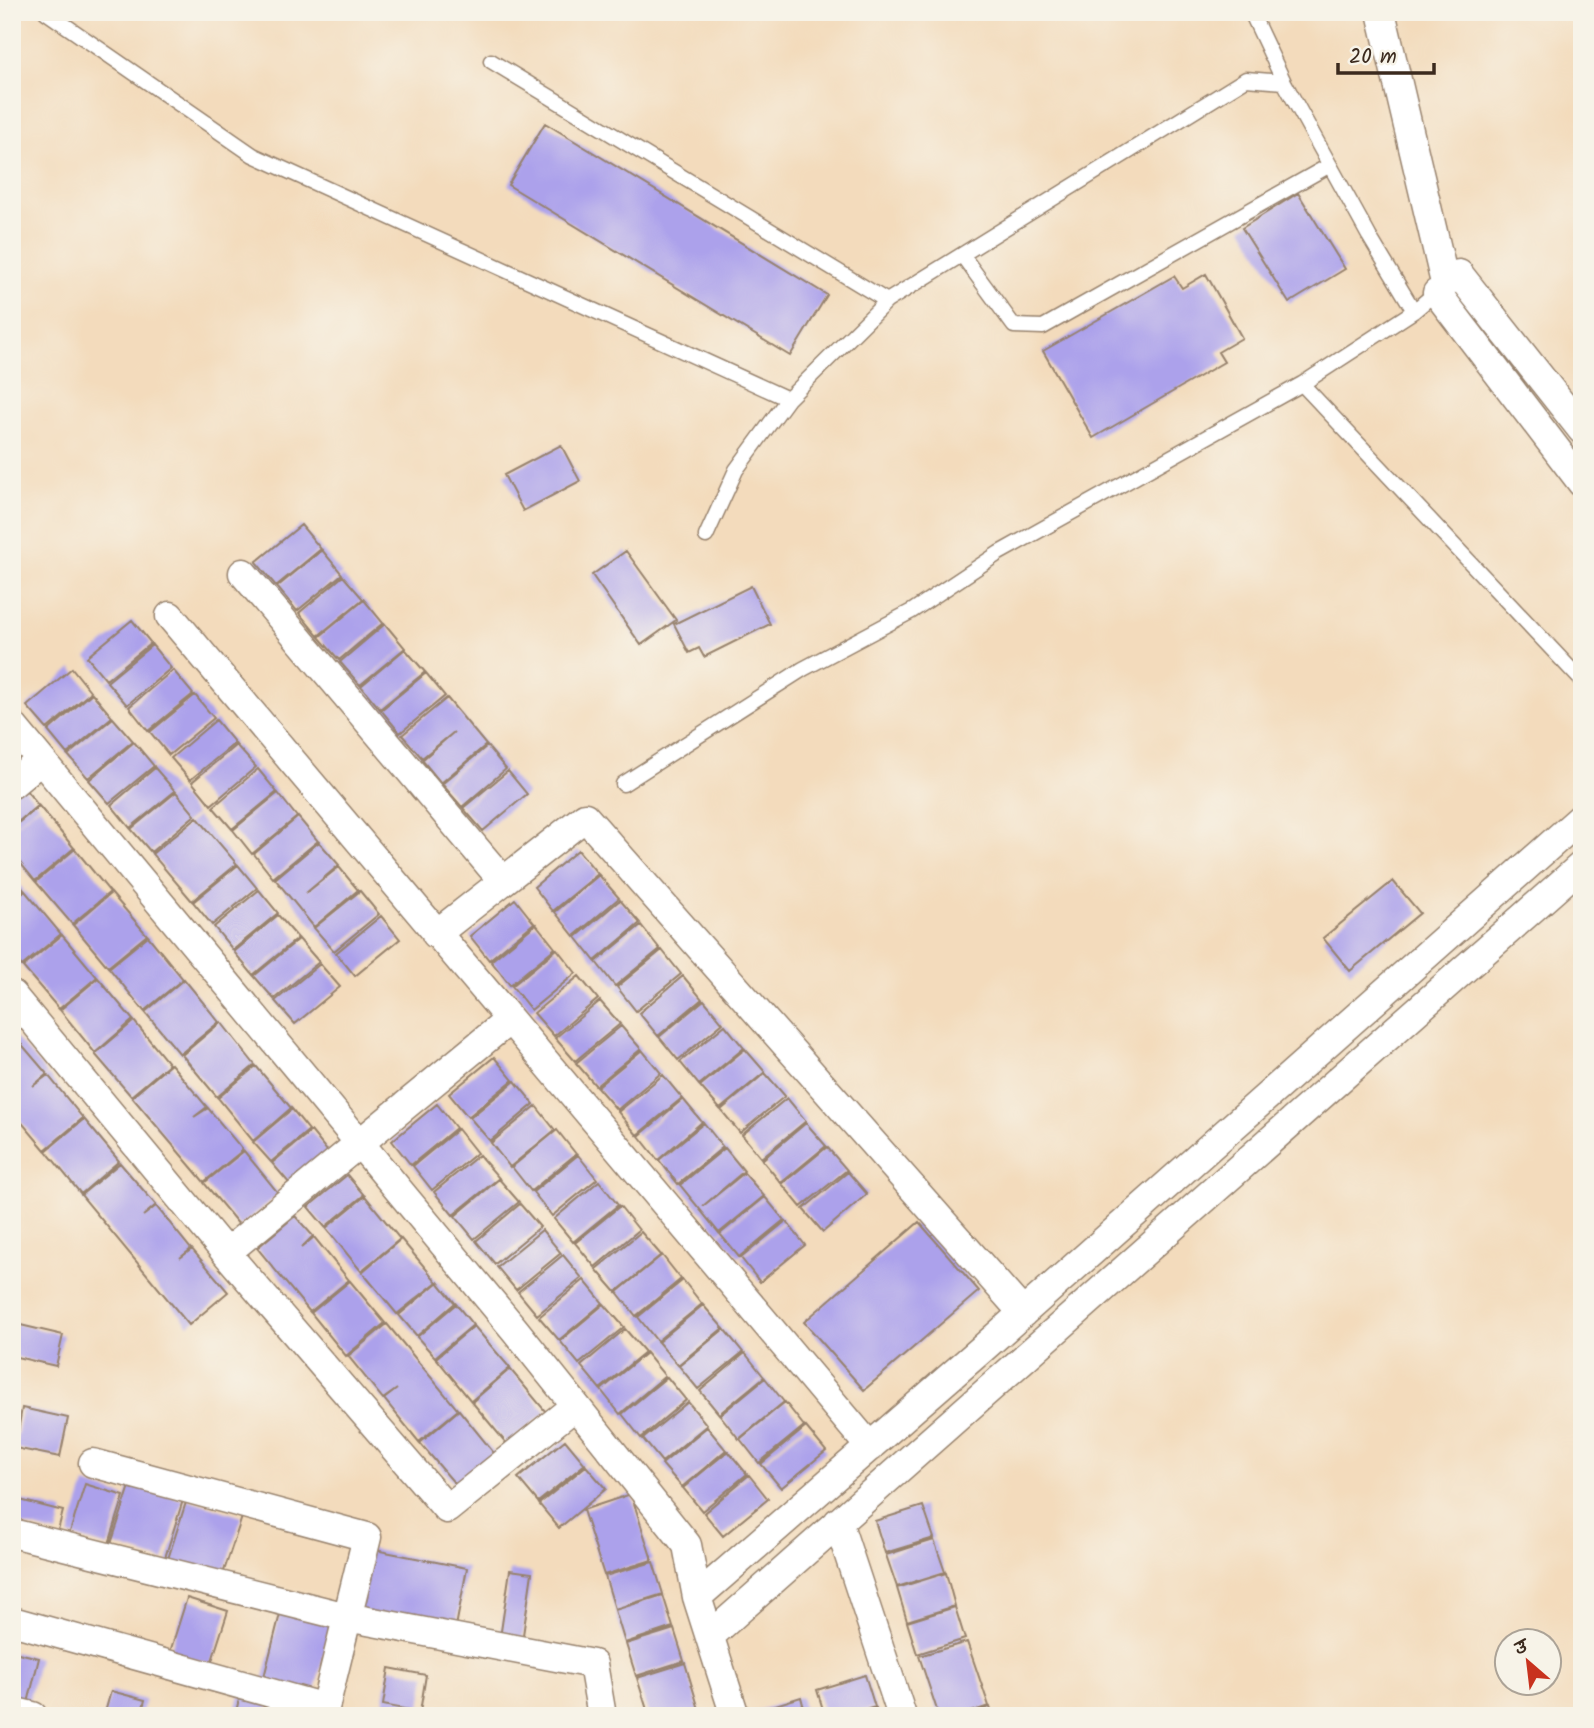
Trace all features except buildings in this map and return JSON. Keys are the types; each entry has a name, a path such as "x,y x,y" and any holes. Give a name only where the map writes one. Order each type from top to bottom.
{"street":[{"path":"1381,12 1447,283 1582,483"},
{"path":"1447,283 1582,430"},
{"path":"243,573 503,881"},
{"path":"170,616 508,1021 870,1447"},
{"path":"12,725 358,1142 687,1545 697,1597 735,1716"},
{"path":"12,784 41,760"},
{"path":"436,934 585,817 1023,1313"},
{"path":"697,1597 1023,1313 1582,817"},
{"path":"710,1636 1582,865"},
{"path":"12,995 226,1253 447,1509 575,1406"},
{"path":"226,1253 508,1021"},
{"path":"12,1621 324,1712 367,1537 93,1463"},
{"path":"838,1522 902,1716"},
{"path":"12,1533 347,1617 593,1664 602,1716"},
{"path":"12,1711 33,1716"}],"lane":[{"path":"46,12 253,155 788,399"},
{"path":"1251,12 1284,82 1329,165 1414,312"},
{"path":"491,61 887,301"},
{"path":"706,536 736,470 788,399 887,301 1246,79 1284,82"},
{"path":"962,255 1014,326 1042,327 1329,165"},
{"path":"623,784 803,669 912,611 999,553 1302,384 1414,312 1447,283"},
{"path":"1302,384 1582,681"}]}
